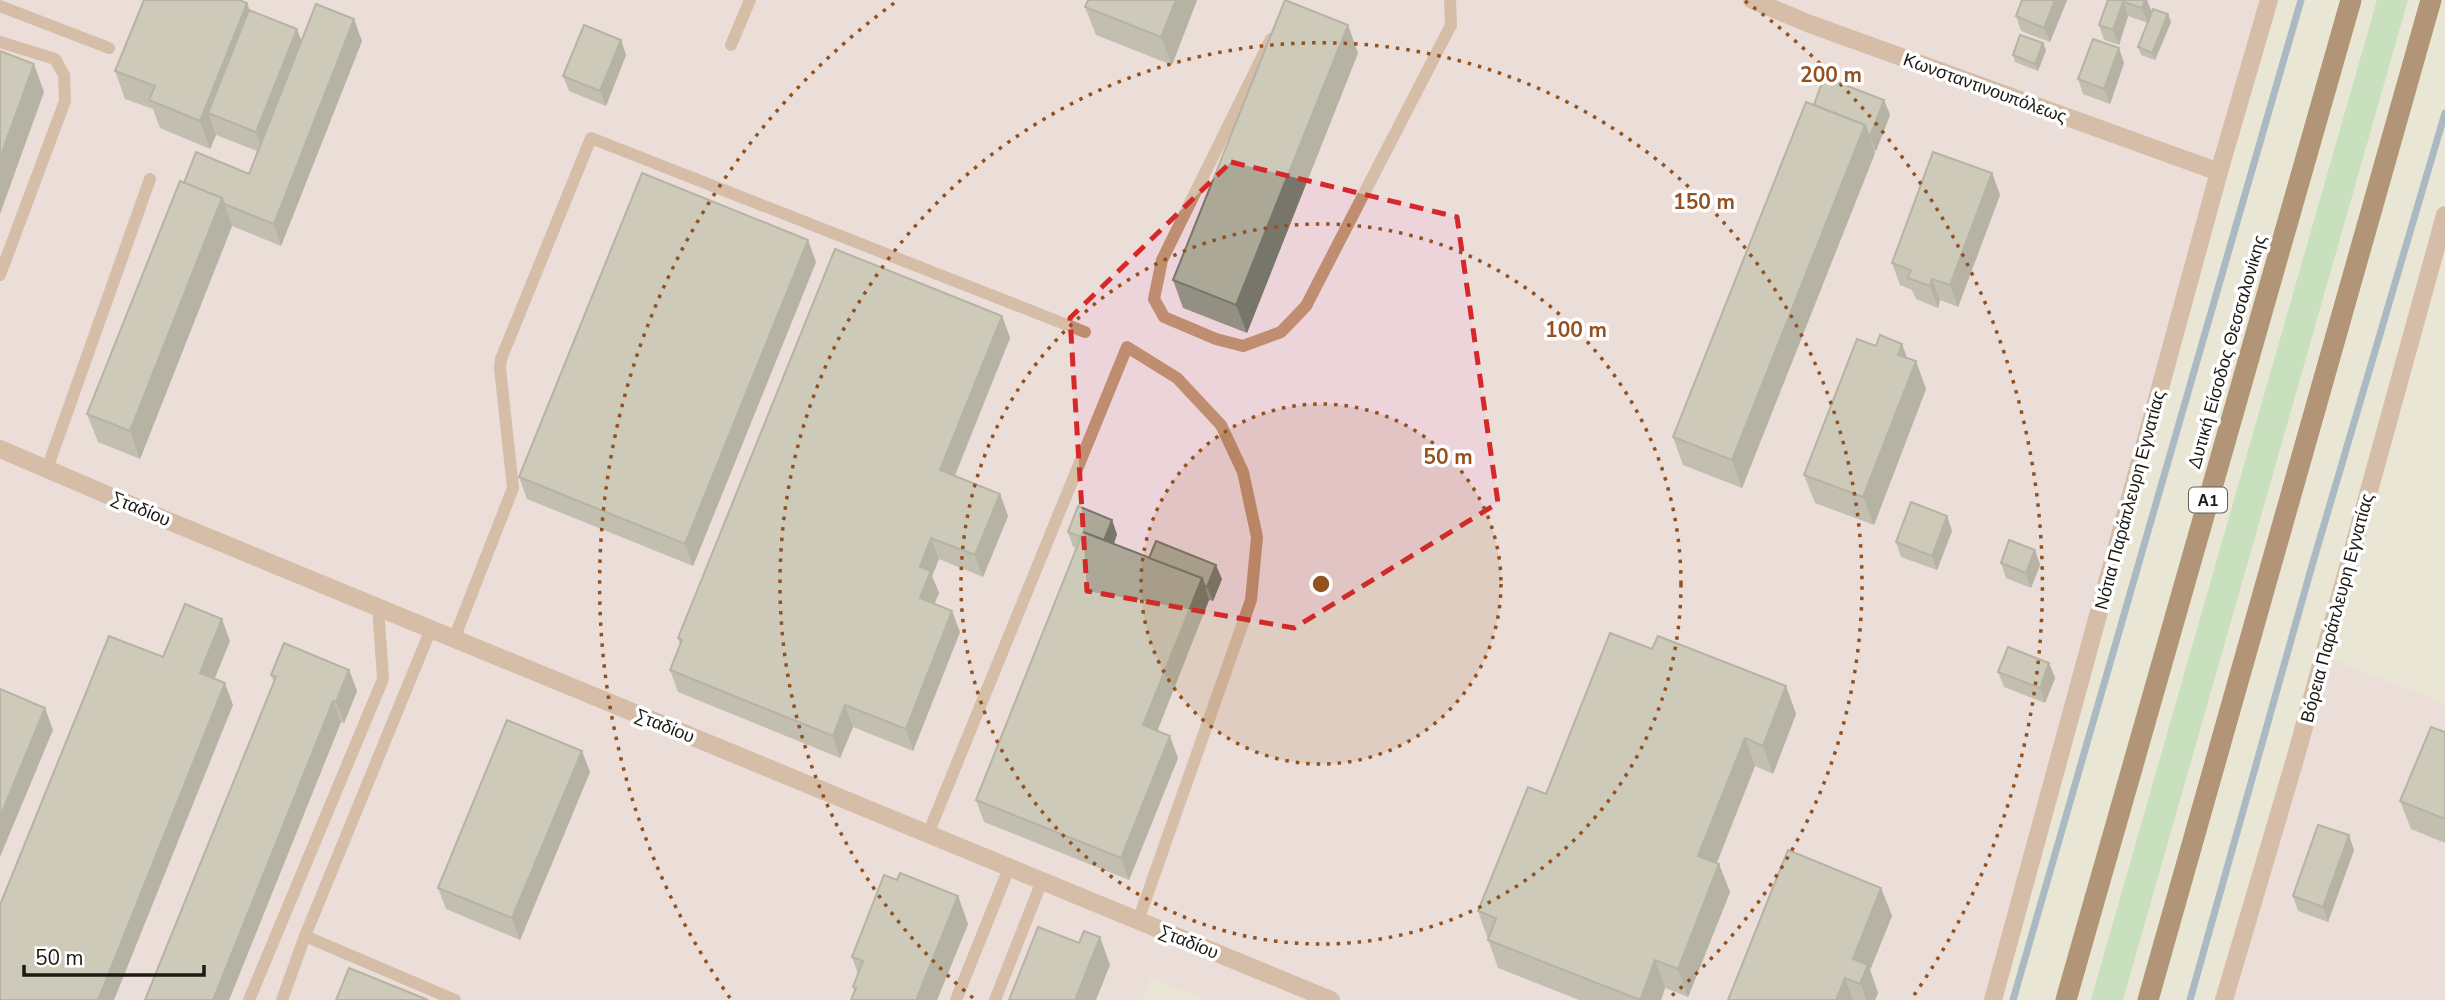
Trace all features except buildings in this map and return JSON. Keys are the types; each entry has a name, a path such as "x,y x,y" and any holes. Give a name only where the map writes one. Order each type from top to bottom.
{"highway":[{"name":"Δυτική Είσοδος Θεσσαλονίκης","path":"2066,1000 2351,0"},
{"path":"2148,1000 2431,0"}],"street":[{"name":"Κωνσταντινουπόλεως","path":"1752,0 1810,24 2219,172"},
{"name":"Νότια Παράπλευρη Εγνατίας","path":"1993,1000 2219,172 2269,0"},
{"name":"Βόρεια Παράπλευρη Εγνατίας","path":"2224,1000 2438,264 2445,215"},
{"name":"Σταδίου","path":"0,449 1331,1000"}],"lane":[{"path":"731,45 750,0"},
{"path":"1278,25 1162,260 1154,299 1164,317 1216,340 1243,346 1281,332 1306,306 1451,25 1450,0"},
{"path":"0,6 109,48"},
{"path":"0,42 55,59 64,75 65,101 0,275"},
{"path":"454,639 513,488 501,362 591,138 1085,332"},
{"path":"47,469 150,179"},
{"path":"928,834 1126,347 1177,378 1221,425 1243,472 1257,537 1251,600 1138,920"},
{"path":"249,1000 383,679 377,607"},
{"path":"282,1000 305,936 431,629"},
{"path":"956,1000 1009,868"},
{"path":"995,1000 1042,881"},
{"path":"305,936 455,1000"}],"highlighted area":[{"path":"1231,162 1457,217 1498,503 1294,628 1087,591 1070,318"}],"shaded area":[{"path":"0,0 2269,0 1993,1000 1207,1000 1151,979 1142,1000 0,1000"},
{"path":"2329,658 2445,704 2445,1000 2230,1000"}],"green space":[{"path":"2377,0 2408,0 2123,1000 2091,1000"}],"waterway":[{"path":"2013,1000 2301,0"},
{"path":"2190,1000 2311,569 2445,113"}]}
